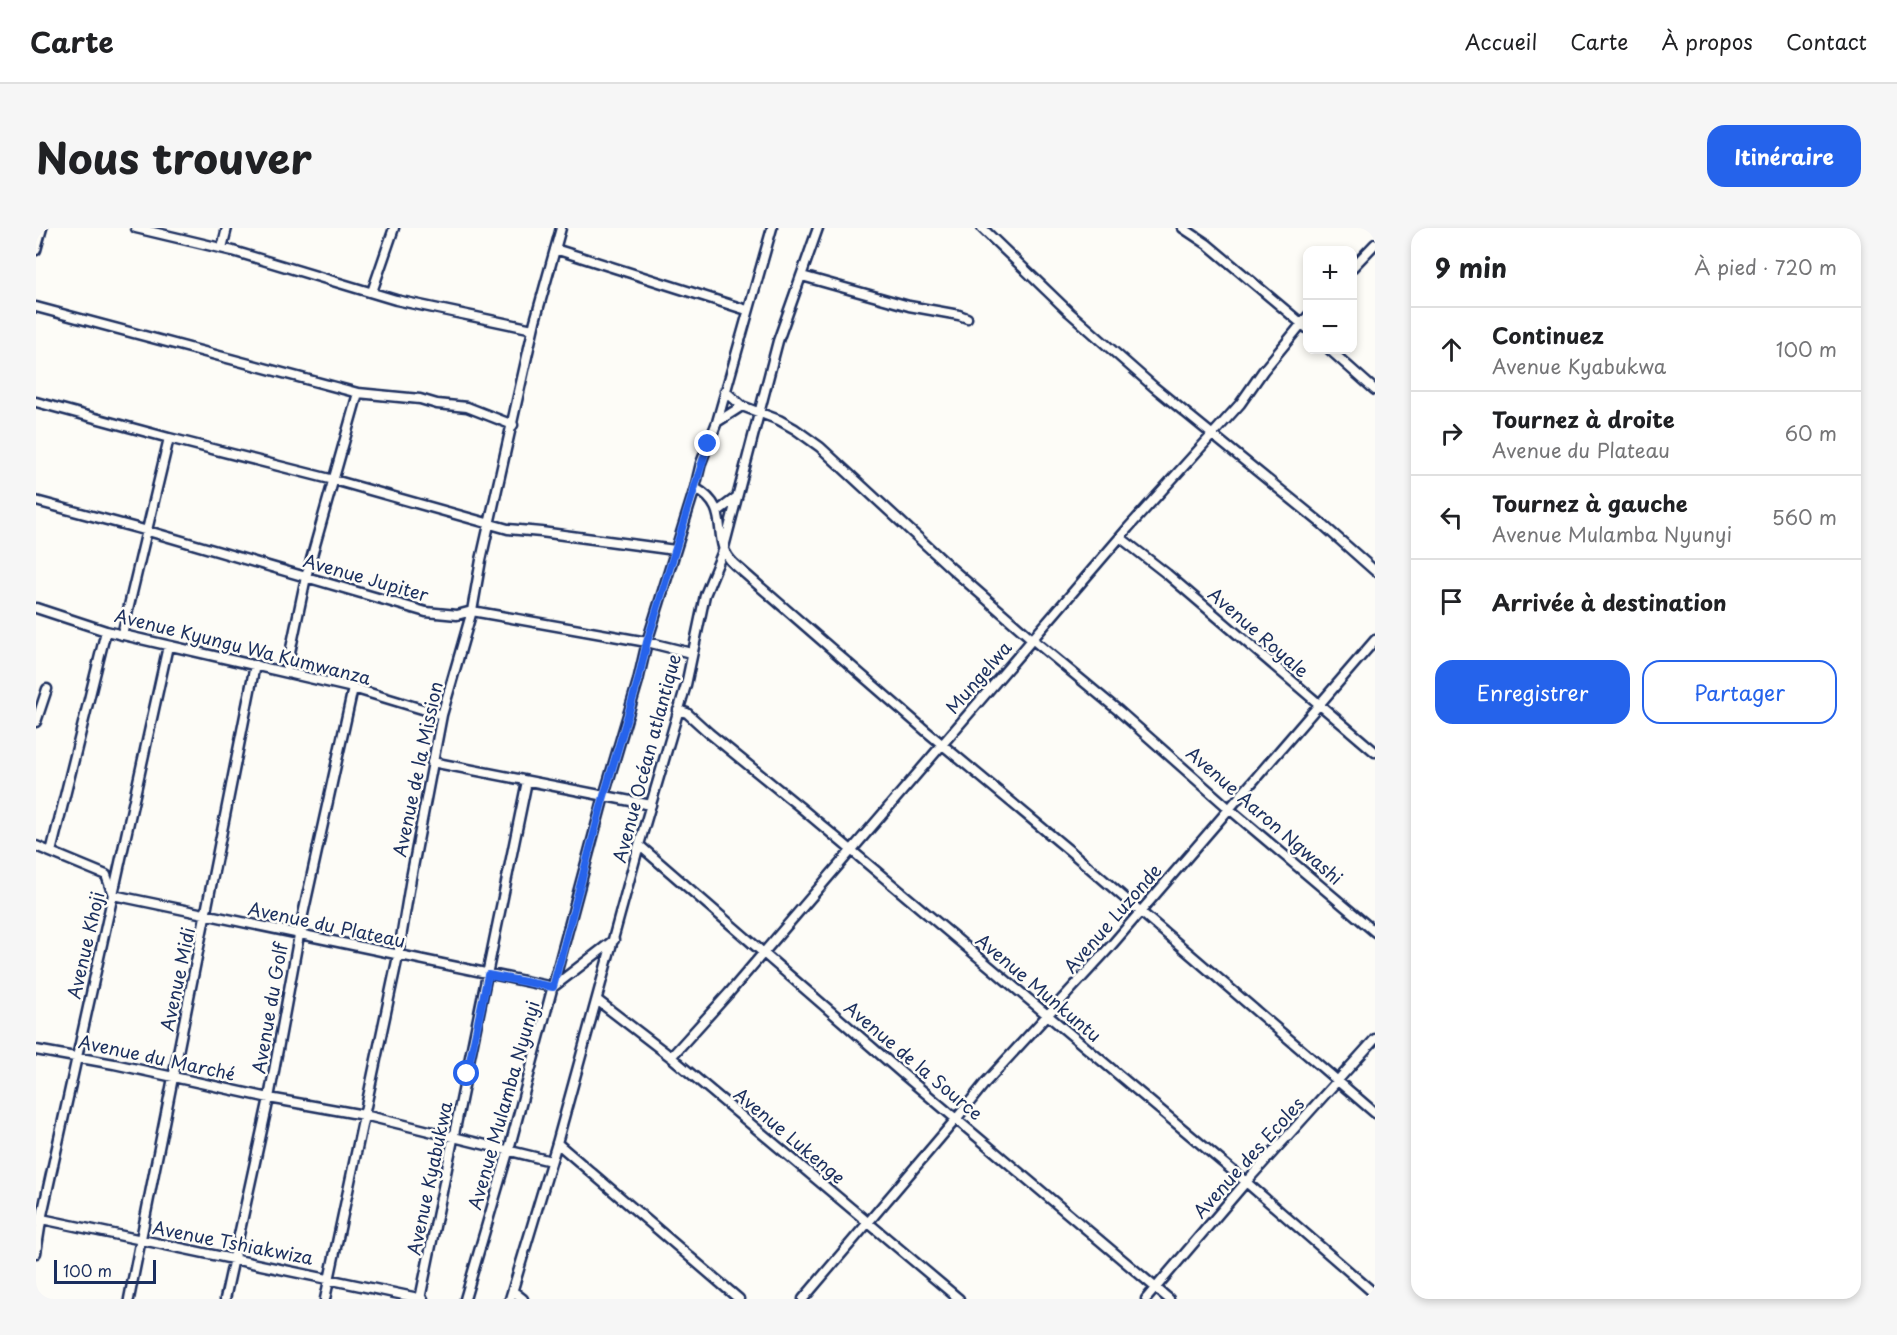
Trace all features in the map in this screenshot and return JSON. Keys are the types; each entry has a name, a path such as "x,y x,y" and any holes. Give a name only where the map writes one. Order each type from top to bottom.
{"street":[{"path":"36,250 42,228"},
{"path":"136,228 222,248 396,300 533,329"},
{"path":"222,248 227,228"},
{"path":"372,292 394,228"},
{"name":"Avenue de la Mission","path":"325,1299 398,956 442,715 472,611 533,329 561,228"},
{"name":"Avenue Mulamba Nyunyi","path":"465,1299 647,642 668,580 701,463 717,422 772,228"},
{"name":"Avenue Océan atlantique","path":"512,1295 686,685 705,594 723,551 778,341 818,228"},
{"path":"982,228 1069,312 1375,571"},
{"path":"1183,228 1207,244 1303,321"},
{"path":"1357,264 1375,244"},
{"path":"555,249 747,310"},
{"path":"802,276 909,306 967,318"},
{"path":"36,307 358,393 420,399 437,404 466,407 513,425"},
{"name":"Mungelwa","path":"671,1057 1128,528 1240,404 1263,370 1303,325"},
{"path":"1334,354 1375,390"},
{"path":"717,422 742,406 724,391"},
{"path":"286,672 306,578 358,393"},
{"path":"36,402 334,480 490,525 675,550"},
{"name":"Avenue Aaron Ngwashi","path":"742,406 759,411 795,429 820,447 1032,639 1375,932"},
{"path":"122,634 169,438"},
{"path":"695,488 709,496 717,512 723,551 748,577 1375,1113"},
{"path":"717,512 737,497"},
{"name":"Avenue Jupiter","path":"36,501 148,531 426,612 457,615 472,611 647,642 692,653"},
{"name":"Avenue Royale","path":"1121,538 1167,574 1375,752"},
{"name":"Avenue Kyungu Wa Kumwanza","path":"36,608 106,630 353,688 442,715"},
{"path":"51,852 106,630"},
{"name":"Avenue Luzonde","path":"803,1299 985,1083 1141,912 1375,640"},
{"name":"Avenue Khoji","path":"36,1253 39,1218 168,646"},
{"name":"Avenue Midi","path":"129,1299 255,664"},
{"name":"Avenue du Golf","path":"225,1299 269,1098 299,934 353,688"},
{"path":"36,722 47,689"},
{"name":"Avenue Munkuntu","path":"678,710 687,713 851,850 1246,1182 1375,1294"},
{"path":"432,762 651,806"},
{"name":"Avenue Kyabukwa","path":"422,1299 527,781"},
{"name":"Avenue de la Source","path":"639,845 904,1075 1169,1299"},
{"path":"36,846 106,875 113,895"},
{"name":"Avenue du Plateau","path":"113,895 553,987"},
{"path":"553,987 615,939"},
{"name":"Avenue Lukenge","path":"597,1000 671,1057 959,1299"},
{"name":"Avenue des Ecoles","path":"1146,1299 1246,1182 1375,1039"},
{"name":"Avenue du Marché","path":"36,1050 364,1115 551,1161"},
{"path":"557,1143 739,1299"},
{"name":"Avenue Tshiakwiza","path":"39,1218 422,1299"},
{"path":"512,1295 523,1299"}],"route":[{"path":"467,1074 488,975 553,987 647,642 668,580 708,444"}]}
